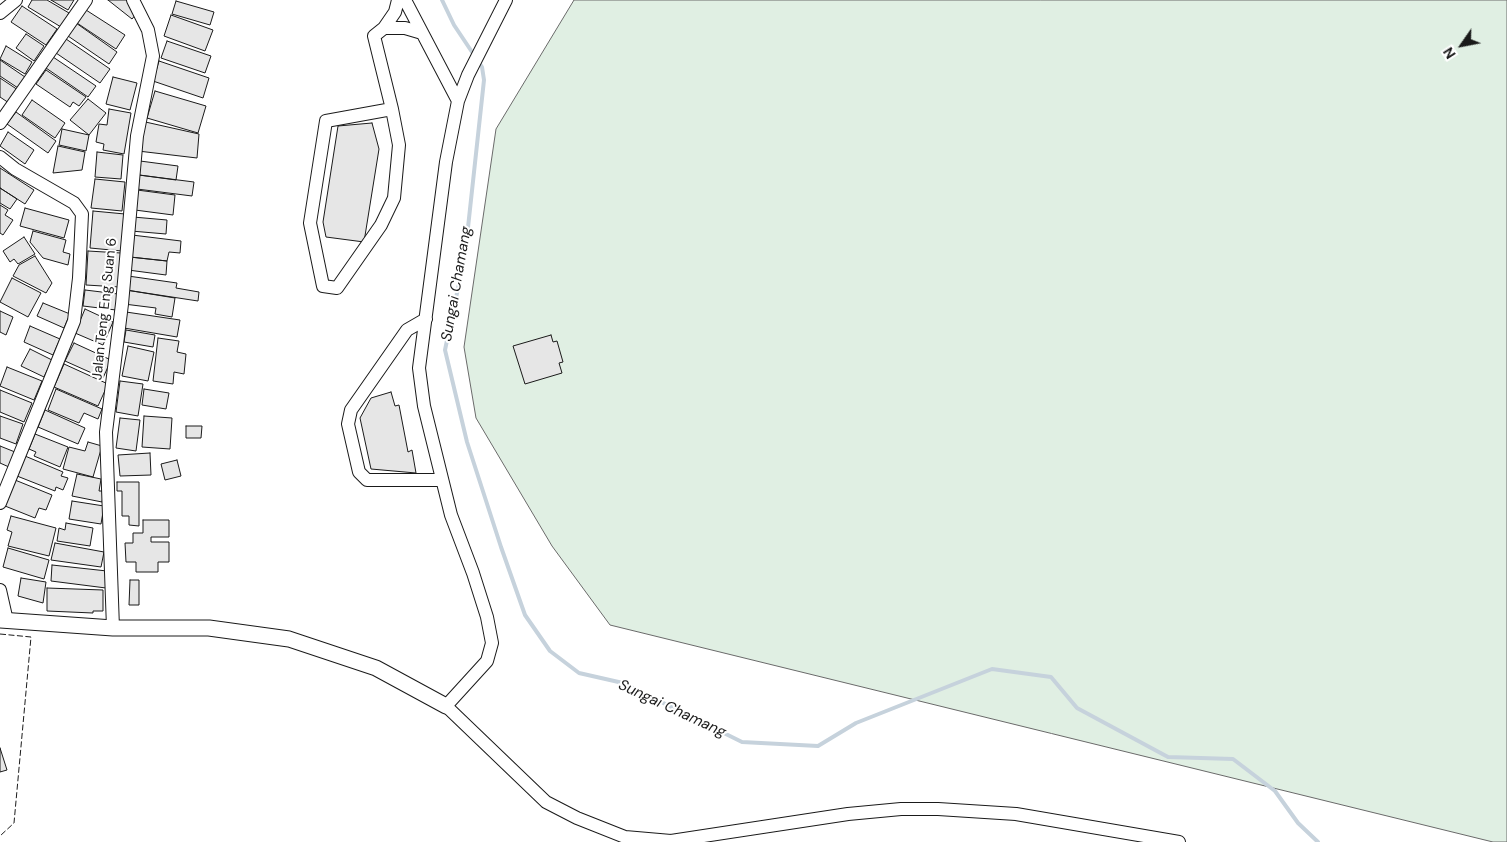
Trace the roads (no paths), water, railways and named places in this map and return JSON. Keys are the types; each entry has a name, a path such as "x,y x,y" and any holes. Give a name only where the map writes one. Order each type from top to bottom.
{"street":[{"path":"1,12 16,0"},
{"path":"0,123 86,0"},
{"name":"Jalan Teng Eng Suan 6","path":"113,628 106,432 122,304 137,136 153,56 148,30 133,0"},
{"path":"392,109 326,120 310,224 323,286 337,288 381,225 394,198 399,145 392,109 374,36 384,28 395,12 398,0"},
{"path":"405,0 458,102"},
{"path":"446,706 487,661 492,643 487,617 451,515 419,378 446,162 458,102 468,75 506,0"},
{"path":"384,28 405,28 422,33"},
{"path":"0,157 74,203 82,214 79,278 74,321 0,504"},
{"path":"426,319 407,330 350,410 348,424 359,472 367,480 442,480"},
{"path":"0,590 4,621 113,628 209,628 296,640 376,668 446,706 546,802 576,818 625,838 671,841 848,814 902,809 938,809 1016,814 1179,842"}],"waterway":[{"name":"Sungai Chamang","path":"442,0 454,25 482,67 484,80 465,255 445,350 467,442 501,547 525,615 550,651 579,673 623,683 742,742 818,746 856,723 992,669 1051,677 1077,708 1168,757 1233,759 1275,791 1298,823 1318,842"}]}
